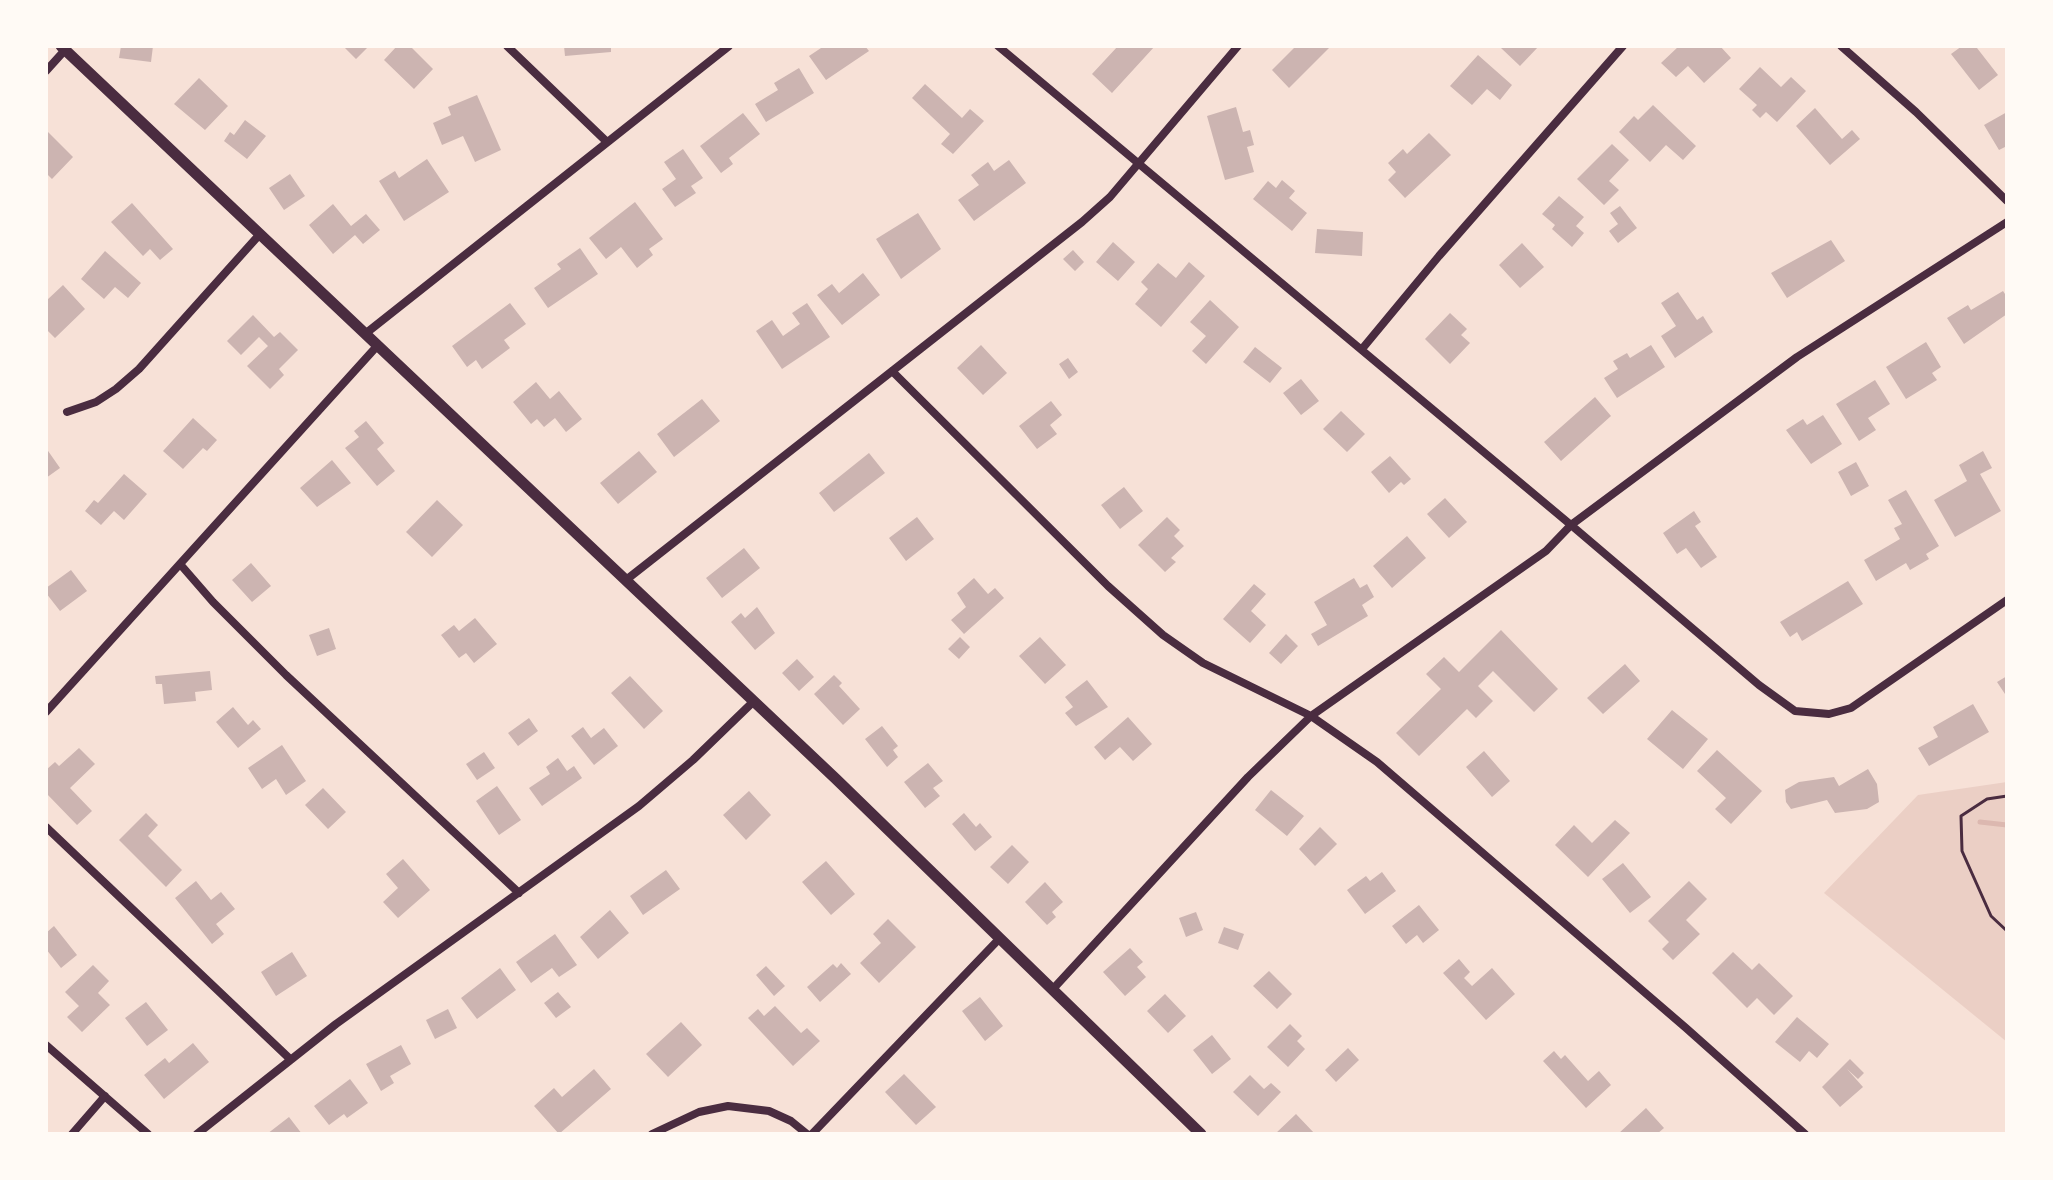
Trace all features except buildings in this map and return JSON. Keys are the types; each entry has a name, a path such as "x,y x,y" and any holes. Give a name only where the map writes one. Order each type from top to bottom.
{"main road":[{"path":"63,48 754,701 1201,1134"}],"street":[{"path":"507,46 607,142"},
{"path":"365,334 729,46"},
{"path":"998,46 1759,685 1795,711 1829,714 1851,708 2007,600"},
{"path":"626,580 1082,222 1110,197 1238,46"},
{"path":"1362,349 1623,46"},
{"path":"1841,46 1916,112 2007,201"},
{"path":"46,71 63,48"},
{"path":"1053,989 1248,777 1311,716 1546,551 1571,525 1797,357 2007,222"},
{"path":"67,412 96,402 139,369 260,234"},
{"path":"46,712 378,345"},
{"path":"892,371 1108,586 1163,635 1203,663 1311,716 1377,762 1805,1134"},
{"path":"180,564 286,675 519,893"},
{"path":"197,1134 382,989 639,806 693,760 754,701"},
{"path":"46,827 290,1059"},
{"path":"652,1134 699,1112 728,1106 769,1111 809,1134 1000,938"},
{"path":"46,1045 148,1134"},
{"path":"72,1134 105,1096"}],"path":[{"path":"2007,796 1987,799 1961,816 1962,851 1991,916 2007,931"}],"shaded area":[{"path":"2007,782 2007,1042 1824,893 1918,795"}],"waterway":[{"path":"1980,822 2007,825"}]}
